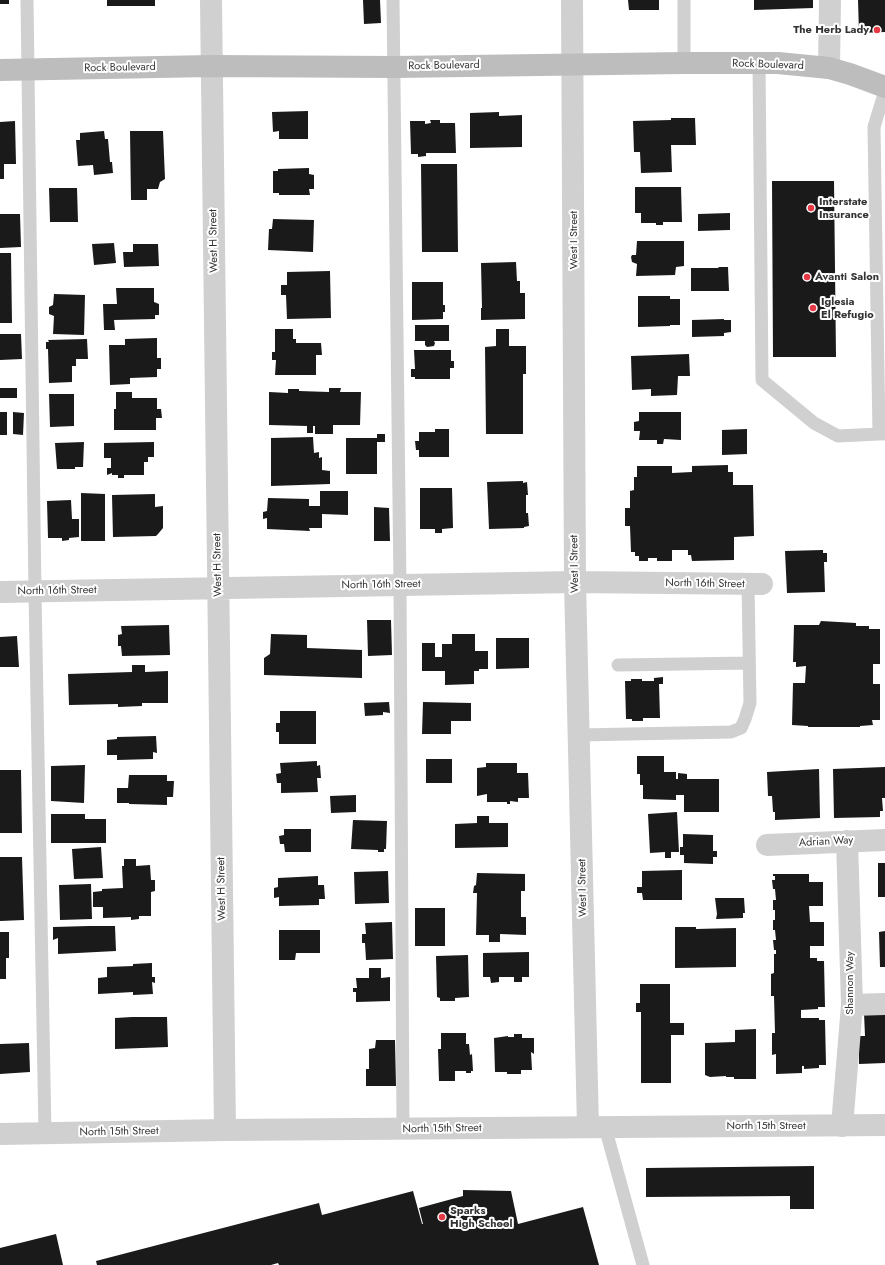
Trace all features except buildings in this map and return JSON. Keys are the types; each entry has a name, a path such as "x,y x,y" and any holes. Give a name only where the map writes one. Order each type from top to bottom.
{"main road":[{"name":"Rock Boulevard","path":"0,70 212,66 394,67 778,63 829,68 885,87"}],"street":[{"name":"West H Street","path":"211,0 225,1130"},
{"name":"West I Street","path":"572,0 575,582 579,735 597,1127"},
{"path":"829,68 830,0"},
{"name":"North 16th Street","path":"0,592 575,582 755,584"},
{"name":"Adrian Way","path":"767,845 885,840"},
{"name":"Shannon Way","path":"842,1126 852,1005 847,841"},
{"path":"852,1005 885,1004"},
{"name":"North 15th Street","path":"0,1134 225,1130 885,1125"}],"lane":[{"path":"27,0 45,1133"},
{"path":"393,0 400,585 403,1129"},
{"path":"684,0 684,63"},
{"path":"759,63 762,380 814,423 838,436 882,434 880,207 874,127 885,91"},
{"path":"579,735 731,732 740,728 745,719 750,703 749,663 755,584"},
{"path":"618,665 749,663"},
{"path":"597,1127 643,1265"}],"place":[{"name":"The Herb Lady","path":"877,30"},
{"name":"Interstate Insurance","path":"811,208"},
{"name":"Avanti Salon","path":"807,277"},
{"name":"Iglesia El Refugio","path":"813,308"},
{"name":"Sparks High School","path":"442,1217"}]}
